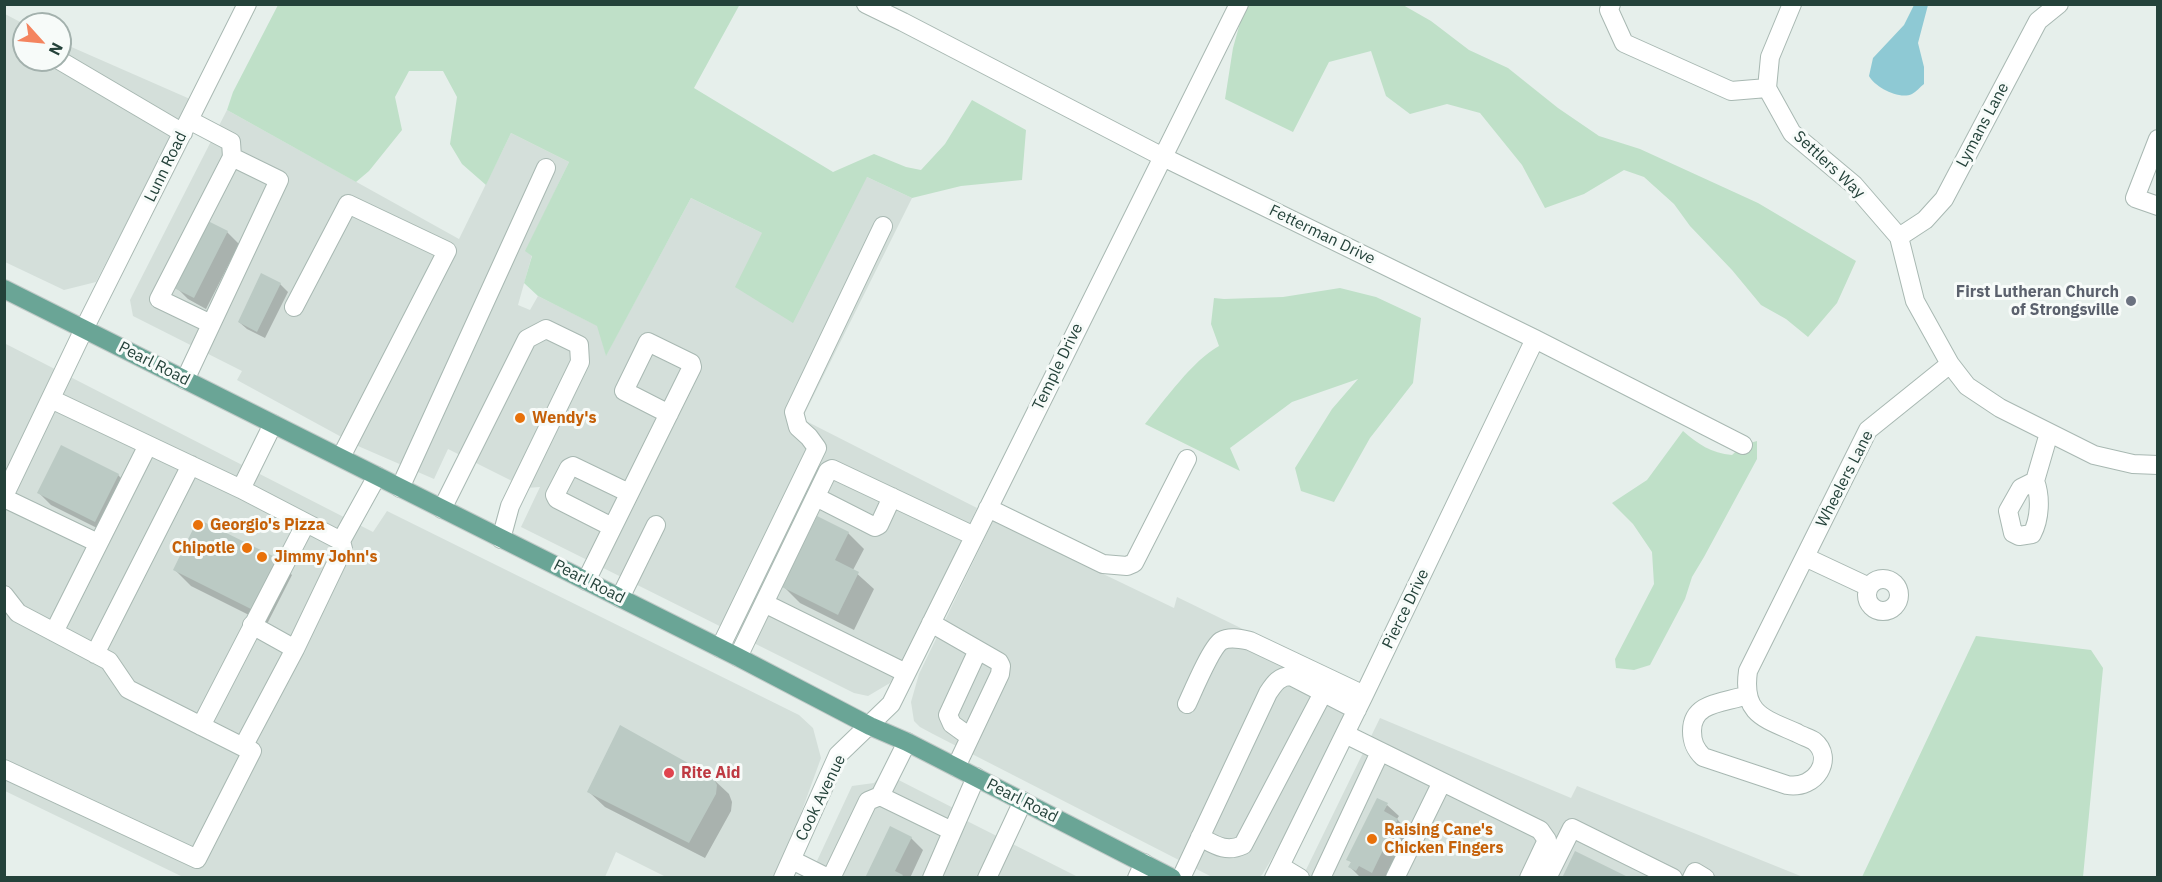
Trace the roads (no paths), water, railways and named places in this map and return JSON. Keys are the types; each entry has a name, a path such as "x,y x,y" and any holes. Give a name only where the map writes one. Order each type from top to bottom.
{"main road":[{"name":"Pearl Road","path":"4,289 1023,801 1140,870 1172,878"}],"street":[{"name":"Lunn Road","path":"4,497 84,329 247,4"},
{"name":"Fetterman Drive","path":"866,4 1163,157 1535,339 1743,445"},
{"name":"Temple Drive","path":"870,726 891,704 1239,4"},
{"path":"1611,4 1609,10 1624,42 1731,92 1767,88 1770,57 1792,4"},
{"name":"Lymans Lane","path":"1899,237 1925,220 1944,199 2038,21 2059,4"},
{"path":"72,67 186,127 231,142 232,157 159,299 211,324"},
{"name":"Settlers Way","path":"1767,88 1792,133 1854,185 1899,237 1915,302 1950,364 1967,386 2000,408 2094,455 2133,464 2157,465"},
{"path":"2157,139 2135,198 2157,206"},
{"path":"185,380 279,180 232,157"},
{"path":"400,488 546,168"},
{"path":"294,307 348,204 447,251 341,457"},
{"path":"720,648 817,448 798,427 794,412 884,226"},
{"path":"442,509 527,339 546,329 579,345 580,362 510,506 501,538"},
{"name":"Pierce Drive","path":"1277,872 1361,703 1535,339"},
{"name":"Wheelers Lane","path":"1747,695 1748,671 1868,430 1950,364"},
{"path":"51,399 241,489 341,541"},
{"path":"586,581 669,414"},
{"path":"241,489 273,424"},
{"path":"2034,481 2049,433"},
{"path":"54,632 148,445"},
{"path":"988,508 1103,564 1127,566 1134,563 1187,459"},
{"path":"95,654 191,465"},
{"path":"612,527 557,499 555,495 569,468 573,465 629,493"},
{"path":"738,657 828,471 832,469 974,536"},
{"path":"243,747 295,649 343,549 341,541 377,476"},
{"path":"4,497 98,543"},
{"path":"816,497 875,526 879,525 892,497"},
{"path":"201,726 306,523"},
{"path":"620,598 656,525"},
{"path":"1805,557 1869,588"},
{"path":"4,596 18,613 109,661 128,690 252,751 197,859 4,769"},
{"path":"764,603 906,673"},
{"path":"931,623 999,662 1001,666 1000,675 956,767"},
{"path":"252,625 295,649"},
{"path":"1187,704 1221,641 1239,638 1361,703"},
{"path":"970,737 952,724 948,715 978,650"},
{"path":"1181,878 1276,680 1284,676 1291,676 1323,693 1361,703"},
{"path":"1200,837 1224,849 1237,848 1247,839 1323,693"},
{"path":"1747,695 1755,710 1765,719 1814,741 1817,745 1822,761 1818,775 1811,782 1796,787 1787,785 1703,757 1696,749 1692,738 1692,725 1701,710 1712,703 1747,695"},
{"name":"Cook Avenue","path":"783,878 838,755 870,726"},
{"path":"1345,734 1545,834 1547,840 1529,878"},
{"path":"792,860 830,878 868,801 880,796 907,742"},
{"path":"1321,878 1380,752"},
{"path":"932,878 976,777"},
{"path":"1395,878 1442,782"},
{"path":"880,796 952,831"},
{"path":"993,876 1023,801"},
{"path":"1547,878 1572,828 1673,878"},
{"path":"1277,872 1300,878"},
{"path":"1692,878 1695,872 1705,878"}],"water":[{"path":"1914,5 1928,5 1918,43 1924,67 1924,84 1912,94 1894,94 1882,88 1869,76 1873,58 1904,25"}],"place":[{"name":"First Lutheran Church of Strongsville","path":"2131,301"},
{"name":"Wendy's","path":"520,418"},
{"name":"Georgio's Pizza","path":"198,525"},
{"name":"Chipotle","path":"247,548"},
{"name":"Jimmy John's","path":"262,557"},
{"name":"Rite Aid","path":"669,773"},
{"name":"Raising Cane's Chicken Fingers","path":"1372,839"}]}
